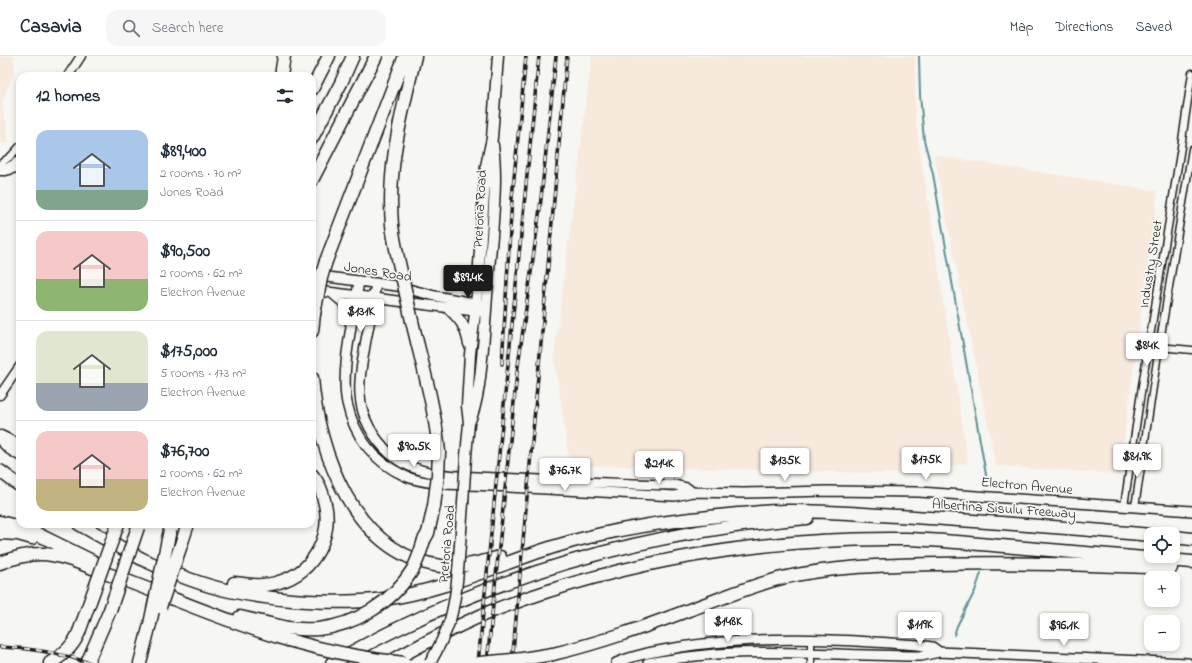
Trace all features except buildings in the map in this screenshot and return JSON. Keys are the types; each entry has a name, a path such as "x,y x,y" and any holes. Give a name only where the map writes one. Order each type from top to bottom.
{"highway":[{"path":"282,72 284,56"},
{"path":"316,81 329,56"},
{"path":"316,130 353,56"},
{"path":"316,172 376,56"},
{"path":"316,303 326,261 405,56"},
{"path":"0,563 26,555 42,554 71,561 140,585 256,631 288,634 308,629 344,624 366,614 387,599 404,582 418,557 428,533 434,506 439,452 430,397 392,227 392,172 396,137 415,56"},
{"path":"316,412 326,452 335,475 350,501 368,526 384,541 402,554 429,564 441,566 465,566 478,564 561,540 676,521 780,511 820,511 854,514"},
{"path":"0,438 16,452"},
{"path":"0,471 16,483"},
{"path":"195,580 249,585 269,584 290,578 310,564 321,548 327,522 327,513 322,494 316,483"},
{"path":"332,663 399,628 445,607 544,569 601,552 652,540 715,528 772,521 854,514"},
{"name":"Albertina Sisulu Freeway","path":"854,514 963,520 1144,534"},
{"path":"0,522 16,526"},
{"path":"23,528 140,585"},
{"path":"87,528 143,559 195,580 230,591 277,598 339,601 385,599 433,588 552,548 610,532"},
{"path":"68,663 117,528"},
{"path":"87,663 110,610 137,528"},
{"path":"140,663 146,637 150,634 153,622 171,528"},
{"path":"153,622 187,528"},
{"path":"0,533 18,534 67,549"},
{"path":"1180,538 1192,539"},
{"path":"388,663 420,645 491,612 562,588 643,566 680,558 737,549 839,540 908,539 1192,562"},
{"path":"480,663 522,659 588,646 751,587 786,577 834,568 957,563 1101,565 1192,570"},
{"path":"50,663 66,651 78,634"},
{"path":"288,634 316,648 347,655 404,663"}],"main road":[{"name":"Pretoria Road","path":"470,423 474,414 476,400 481,308 494,204 495,163 492,138 498,56"},
{"name":"Jones Road","path":"316,276 397,286 481,308"},
{"name":"Electron Avenue","path":"359,281 347,361 345,390 350,414 358,435 369,450 384,464 404,476 415,480 538,489 675,496 692,492 919,492 1192,511"},
{"name":"Electron Avenue","path":"376,283 360,377 360,395 363,412 370,429 385,449 402,463 414,468 437,473 538,480 674,486 687,488 692,492"},
{"name":"Jones Road","path":"316,290 398,302 447,307 481,308"},
{"path":"331,292 346,306 351,330"},
{"path":"370,320 380,308 398,302"},
{"path":"447,307 463,323 466,330 470,354"},
{"name":"Pretoria Road","path":"430,663 442,641 450,620 457,584 466,456 470,423 467,406 470,354 481,308"},
{"path":"616,663 638,656 713,642 767,639 880,642 932,647 939,652"},
{"path":"648,663 698,656 735,653 811,658 921,656 939,652 1188,663"}],"street":[{"path":"71,72 81,56"},
{"name":"Industry Street","path":"1124,506 1148,346 1190,101 1192,73"},
{"name":"Industry Street","path":"1135,507 1159,347 1192,149"},
{"path":"1,163 16,150"},
{"path":"0,171 16,161"},
{"path":"0,171 16,168"},
{"path":"1148,346 1192,350"},
{"path":"0,395 16,372"},
{"path":"0,435 16,442"},
{"path":"1134,436 1146,438"},
{"path":"811,640 811,658"}],"shaded area":[{"path":"0,56 14,56 14,74 2,101 4,120 6,121 7,143 0,143"},
{"path":"592,56 915,56 915,117 968,462 921,474 570,465 554,356"},
{"path":"934,155 1158,191 1119,474 996,466"}],"waterway":[{"path":"919,56 920,95 924,140 933,174 988,486"},
{"path":"954,635 975,591 981,573"}],"railway":[{"path":"502,364 512,198 526,56"},
{"path":"478,663 539,56"},
{"path":"487,663 517,373 540,208 556,56"},
{"path":"512,663 567,56"},
{"path":"0,647 68,656 90,663"}]}
